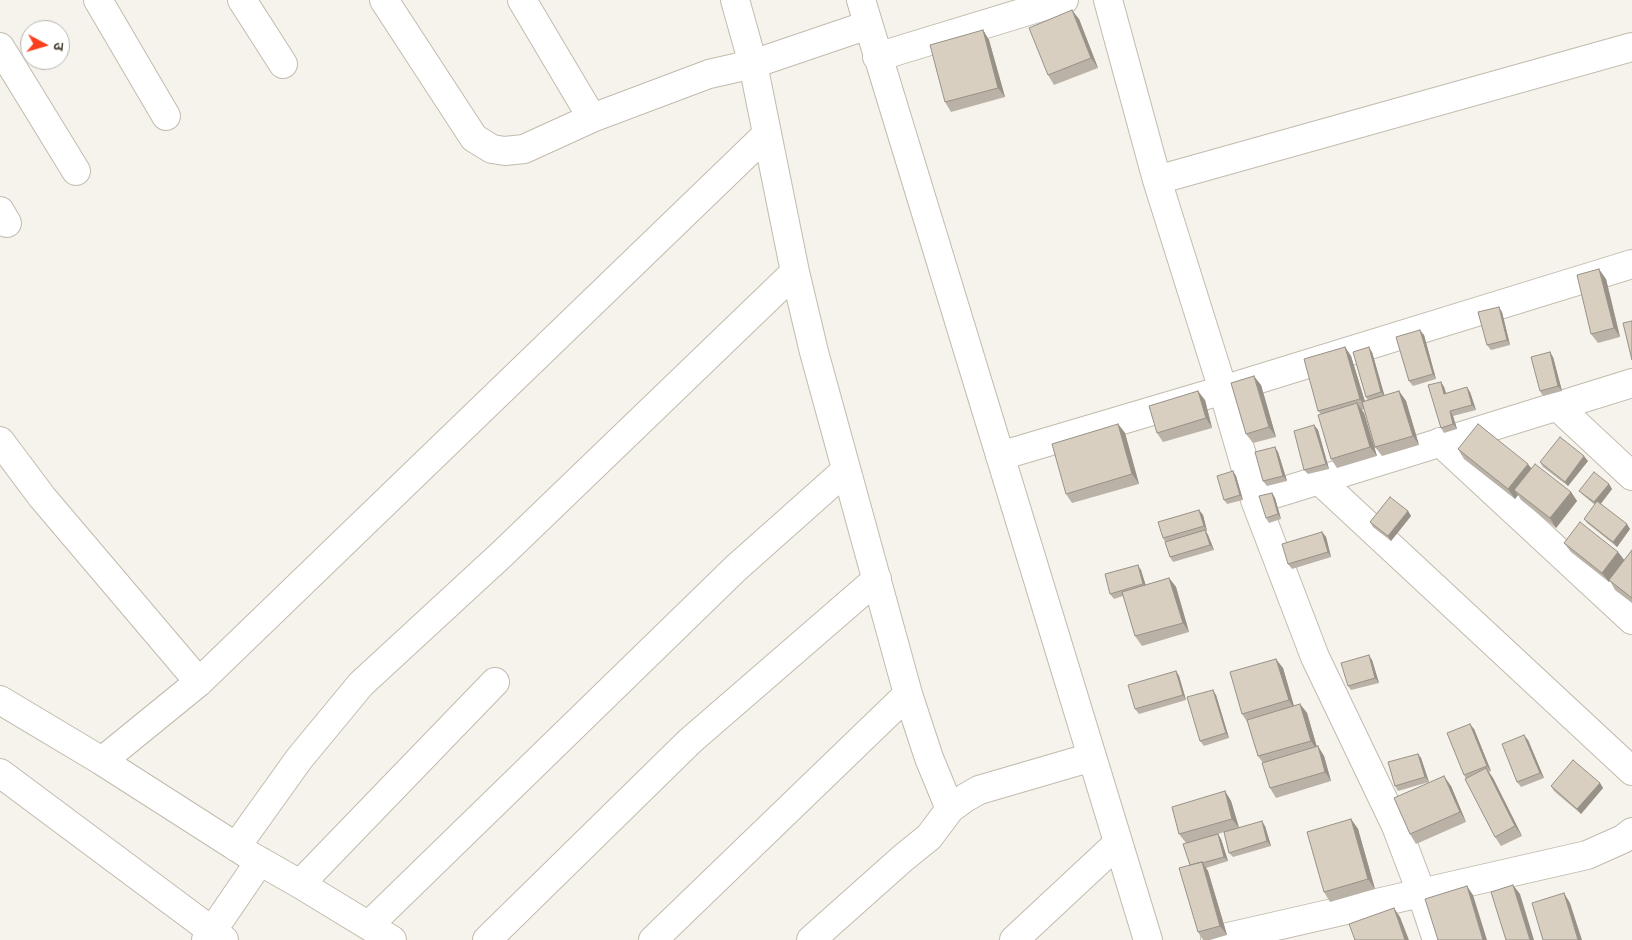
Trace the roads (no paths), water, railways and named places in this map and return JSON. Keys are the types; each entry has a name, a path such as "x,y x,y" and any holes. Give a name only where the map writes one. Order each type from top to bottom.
{"street":[{"path":"98,0 166,116"},
{"path":"242,0 283,64"},
{"path":"384,0 474,138 492,149 505,151 524,149 592,118 709,74 753,64 864,12 1148,940"},
{"path":"522,0 592,118"},
{"path":"735,0 753,64 795,272 814,352 908,694 929,758 950,809"},
{"path":"877,57 1064,0"},
{"path":"1108,0 1157,180 1223,390 1255,500 1315,657 1396,826 1437,940"},
{"path":"0,47 76,171"},
{"path":"1157,180 1632,47"},
{"path":"102,761 199,682 767,134"},
{"path":"1000,456 1223,390 1632,264"},
{"path":"236,847 299,759 360,684 502,554 795,272"},
{"path":"1255,500 1632,382"},
{"path":"1557,406 1632,476"},
{"path":"0,441 42,497 199,682"},
{"path":"1440,442 1632,620"},
{"path":"369,926 736,568 846,471"},
{"path":"1319,480 1632,771"},
{"path":"487,940 690,741 877,578"},
{"path":"300,884 495,682"},
{"path":"653,940 908,694"},
{"path":"0,700 102,761 236,847 392,940"},
{"path":"812,940 903,858 929,838 950,809 979,790 1092,757"},
{"path":"0,773 214,937 260,861"},
{"path":"1215,940 1587,855 1623,839 1632,832"},
{"path":"1014,940 1118,842"}]}
